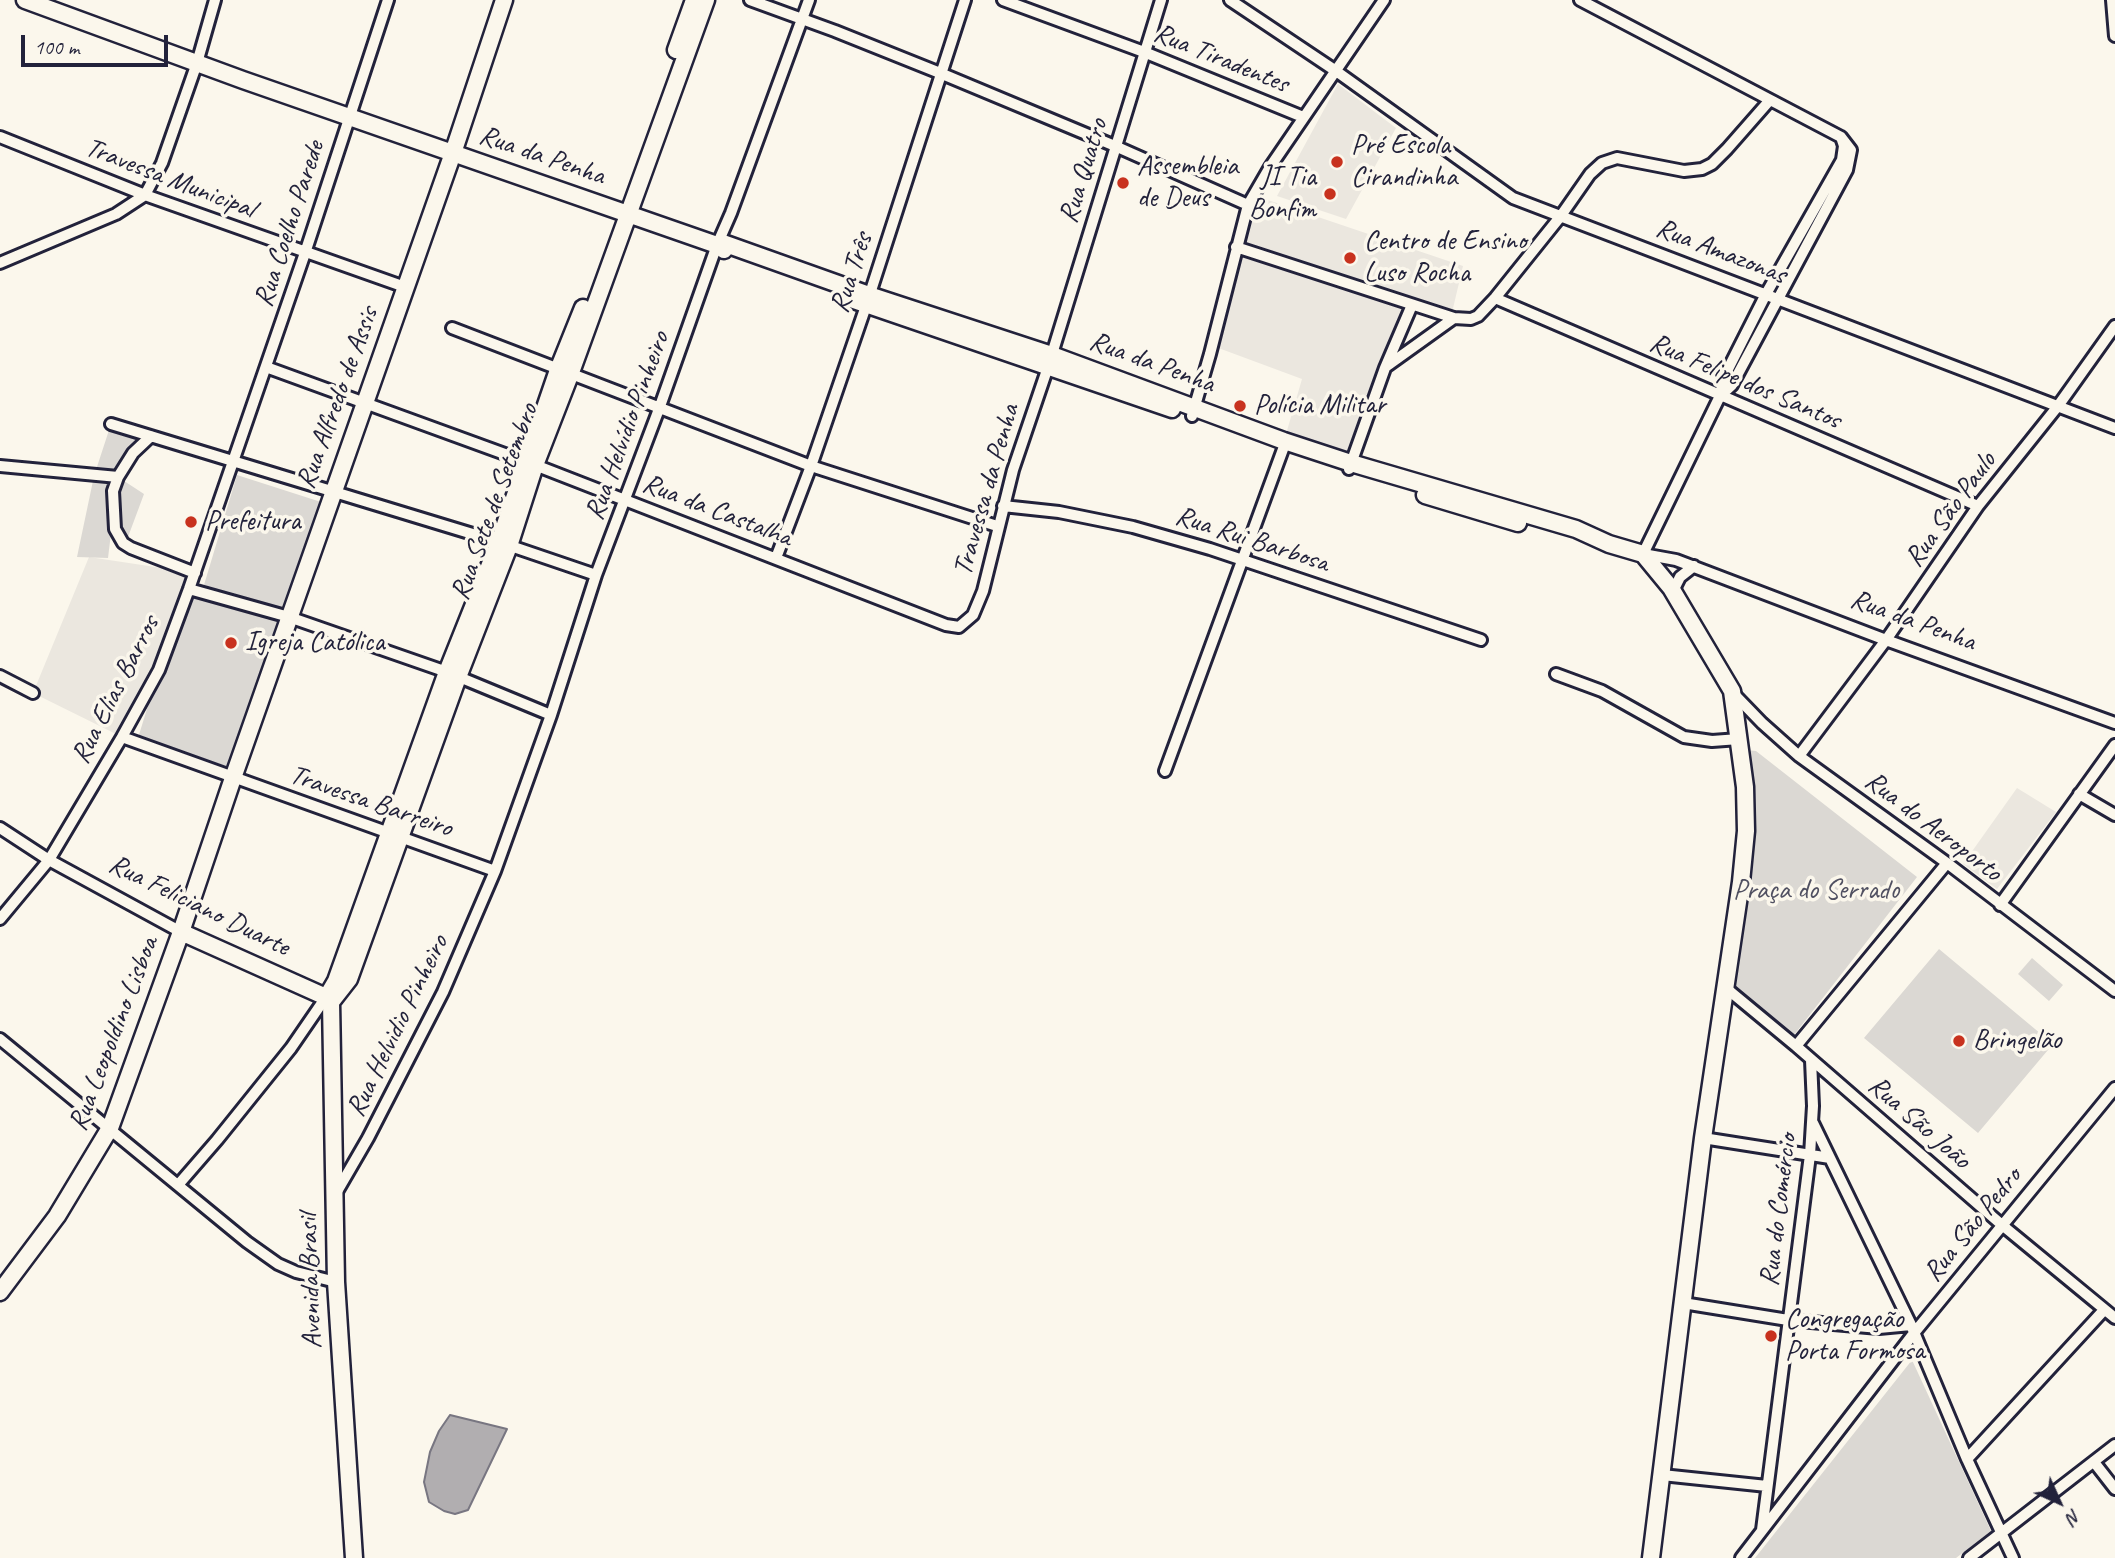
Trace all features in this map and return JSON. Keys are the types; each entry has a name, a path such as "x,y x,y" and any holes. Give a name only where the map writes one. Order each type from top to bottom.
{"street":[{"name":"Rua da Penha","path":"24,0 717,245 722,250 1285,444 1525,525 1586,542 1609,544 1694,566 1886,640 2115,723"},
{"path":"0,263 116,214 145,195 162,163 197,63 215,0"},
{"name":"Rua Coelho Parede","path":"234,461 306,253 388,0"},
{"name":"Rua Alfredo de Assis","path":"181,932 504,0"},
{"name":"Rua Sete de Setembro","path":"178,1185 218,1140 325,1004 336,981 395,834 504,544 530,463 623,212 694,0"},
{"name":"Rua Sete de Setembro","path":"623,212 706,0"},
{"path":"750,0 940,73 1248,205"},
{"name":"Rua Helvídio Pinheiro","path":"495,871 551,715 596,575 809,0"},
{"name":"Rua Três","path":"776,558 811,467 965,0"},
{"name":"Rua Tiradentes","path":"1003,0 1144,52 1303,117"},
{"name":"Rua Quatro","path":"1050,361 1161,0"},
{"name":"Rua Amazonas","path":"1230,0 1336,71 1513,198 2115,428"},
{"path":"1193,411 1219,322 1248,205 1303,117 1384,0"},
{"path":"1580,0 1844,142 1852,155 1847,170 1732,385 1720,396"},
{"path":"2112,0 2115,36"},
{"path":"1236,247 1412,305 1454,318 1471,320 1494,298 1560,217 1590,174 1602,163 1617,158 1684,170 1702,169 1712,164 1770,100"},
{"name":"Travessa Municipal","path":"0,137 145,195 405,287"},
{"path":"1651,1558 1703,1138 1746,831 1745,787 1732,691 1673,591 1643,554 1720,396 1723,379 1766,294 1844,155 1844,142"},
{"name":"Rua Felipe dos Santos","path":"1494,298 1979,506"},
{"path":"1350,466 1385,368 1412,305"},
{"path":"1385,368 1454,318"},
{"name":"Rua São Paulo","path":"1800,756 1886,640 1979,506 2058,406 2115,326"},
{"path":"453,328 811,467 997,526"},
{"name":"Travessa da Penha","path":"954,628 968,621 978,605 997,526 1050,361"},
{"name":"Rua da Castalha","path":"266,367 530,463 954,628"},
{"path":"111,424 504,544 596,575"},
{"path":"151,436 133,453 117,477 113,491 115,529 123,543 195,573"},
{"path":"1165,771 1285,444"},
{"name":"Rua Elias Barros","path":"0,919 49,860 159,670 234,461"},
{"path":"0,466 117,477"},
{"name":"Rua Rui Barbosa","path":"1003,506 1059,512 1133,527 1243,560 1481,640"},
{"path":"1673,591 1680,577 1694,566"},
{"path":"189,589 289,617 453,674 551,715"},
{"path":"1556,674 1602,691 1684,737 1712,741 1739,739"},
{"path":"0,676 33,693"},
{"name":"Rua do Aeroporto","path":"1732,691 1762,723 1800,756 1947,863 2115,991"},
{"name":"Travessa Barreiro","path":"122,737 495,871"},
{"path":"2000,905 2115,745"},
{"path":"2079,794 2115,815"},
{"name":"Rua Feliciano Duarte","path":"0,828 49,860 181,932 325,1004"},
{"path":"1796,1046 1947,863"},
{"name":"Rua Helvidio Pinheiro","path":"334,1197 368,1138 443,992 495,871"},
{"name":"Rua Leopoldino Lisboa","path":"0,1292 57,1216 110,1128 181,932"},
{"name":"Rua São João","path":"1726,988 2002,1225 2115,1318"},
{"name":"Avenida Brasil","path":"325,1004 336,1282 354,1558"},
{"path":"0,1039 247,1242 278,1264 296,1272 336,1282"},
{"name":"Rua do Comércio","path":"1762,1531 1810,1155 1813,1124 1811,1060"},
{"name":"Rua São Pedro","path":"1741,1558 1913,1329 2115,1088"},
{"path":"1813,1124 1913,1329 1967,1459 2013,1558"},
{"path":"1703,1138 1830,1158"},
{"path":"1683,1303 1788,1320 1913,1329"},
{"path":"1967,1459 2104,1310"},
{"path":"1969,1558 2115,1445"},
{"path":"2094,1462 2115,1489"},
{"path":"1662,1475 1789,1496"}],"shaded area":[{"name":"Pré Escola Cirandinha","path":"1338,84 1396,128 1346,219 1277,196"},
{"path":"1253,195 1463,266 1450,321 1408,308 1345,461 1284,441 1302,379 1213,346"},
{"path":"89,557 195,573 122,737 33,693"},
{"path":"2017,788 2056,812 1997,889 1963,864"},
{"path":"450,1415 507,1429 468,1510 455,1514 429,1502 424,1482 430,1452"}],"green space":[{"path":"111,424 151,436 118,477 144,494 125,545 115,529 116,492 108,558 77,557 94,476"},
{"path":"237,475 321,502 283,611 204,585"},
{"path":"189,589 289,617 246,710 229,767 138,738 159,670"},
{"name":"Praça do Serrado","path":"1746,750 1756,751 1917,877 1794,1035 1730,989"},
{"name":"Bringelão","path":"1939,949 2053,1044 1978,1133 1864,1038"},
{"path":"2032,958 2063,985 2049,1001 2018,974"},
{"path":"1912,1360 1991,1531 1956,1558 1755,1558"}],"place":[{"name":"Pré Escola Cirandinha","path":"1337,162"},
{"name":"Assembleia de Deus","path":"1123,183"},
{"name":"JI Tia Bonfim","path":"1330,194"},
{"name":"Centro de Ensino Luso Rocha","path":"1350,258"},
{"name":"Polícia Militar","path":"1240,406"},
{"name":"Prefeitura","path":"191,522"},
{"name":"Igreja Católica","path":"231,643"},
{"name":"Bringelão","path":"1959,1041"},
{"name":"Congregação Porta Formosa","path":"1771,1336"}]}
